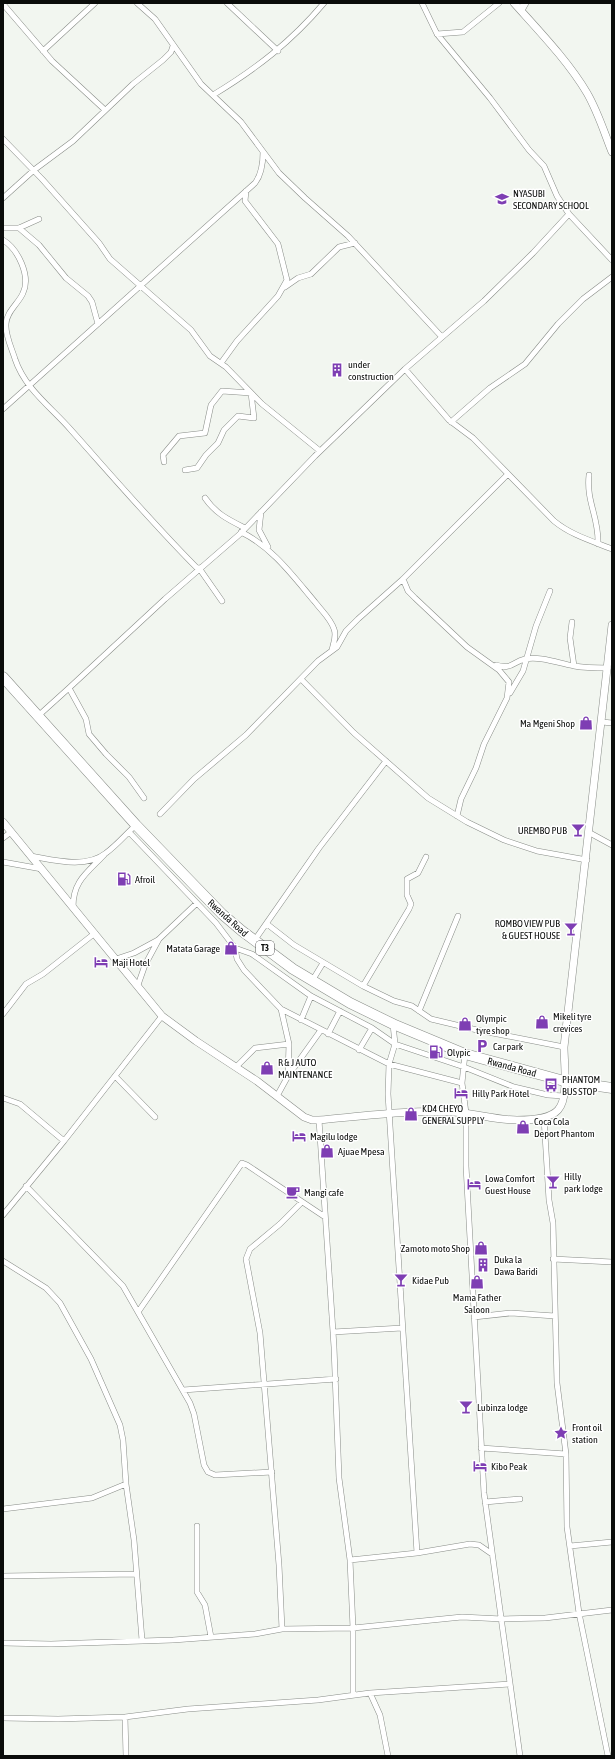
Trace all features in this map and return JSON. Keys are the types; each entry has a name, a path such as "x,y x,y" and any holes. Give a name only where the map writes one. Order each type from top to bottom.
{"highway":[{"name":"Rwanda Road","path":"3,677 38,716 132,829 222,914 254,941 312,982 393,1024 465,1054 564,1081 612,1088"}],"street":[{"path":"43,51 95,3"},
{"path":"137,3 156,19 201,84 240,122 293,187 355,243 441,336"},
{"path":"227,3 278,51"},
{"path":"213,95 250,73 278,51 302,28 324,3"},
{"path":"422,3 437,34 490,98 522,142 544,166 557,196 569,214 612,260"},
{"path":"437,34 456,34 464,32 499,3"},
{"path":"514,3 564,62 587,93 600,118 612,152"},
{"path":"521,10 525,3"},
{"path":"3,4 43,51 72,81 105,110"},
{"path":"3,198 34,170 73,141 105,110 163,60 171,52 174,46"},
{"path":"3,139 34,170 99,243 107,257 191,330 210,356 221,363 251,393 320,451"},
{"path":"3,409 246,191 258,179 263,161 263,152"},
{"path":"221,363 237,341 268,308 284,287 287,280 278,244 245,200 246,191"},
{"path":"38,716 243,530 320,451 405,369 441,336 484,301 533,253 569,214"},
{"path":"3,228 19,228 39,219"},
{"path":"19,228 39,245 66,278 88,296 92,302 98,324"},
{"path":"3,240 12,249 24,269 24,292 12,310 6,324 15,360 28,386 71,429 158,529 199,569 222,602"},
{"path":"284,287 298,278 311,274 339,247 355,243"},
{"path":"452,422 490,388 525,364 558,324 583,299 612,277"},
{"path":"405,369 452,422 473,438 562,528 612,549"},
{"path":"164,462 163,455 179,436 205,433 211,405 222,391 251,393"},
{"path":"185,470 197,468 206,455 218,443 224,430 238,416 254,418 251,393"},
{"path":"160,814 194,779 246,735 318,661 337,647 346,632 366,611 402,579 508,474"},
{"path":"589,475 589,500 598,523 598,544"},
{"path":"204,498 222,517 256,540 292,574 329,620 335,633 332,650"},
{"path":"261,512 259,530 273,555"},
{"path":"402,579 408,591 434,617 467,647 503,673 509,682 507,698"},
{"path":"457,816 461,799 476,768 484,744 507,698 523,671 525,659 550,591"},
{"path":"572,622 571,651 574,666"},
{"path":"3,822 162,1016 190,1037 277,1096 304,1117 312,1120 319,1120 390,1113 444,1112 466,1113 503,1120 544,1118 558,1110 564,1096 564,1047 587,860 612,625"},
{"path":"491,664 506,667 512,666 525,659 550,661 574,666 608,668"},
{"path":"302,679 354,733 428,798 457,816 504,840 537,851 587,860"},
{"path":"69,688 86,719 90,734 106,754 129,777 144,798"},
{"path":"602,722 612,723"},
{"path":"254,941 319,848 386,761"},
{"path":"73,907 73,895 79,881 132,829 216,923 235,948 237,959 244,970 281,1009 389,1064 462,1084"},
{"path":"3,838 12,832"},
{"path":"590,833 612,845"},
{"path":"31,856 69,862 89,860 105,854"},
{"path":"363,986 409,909 411,904 407,895 407,879 418,873 426,857"},
{"path":"3,862 42,869"},
{"path":"116,959 134,953 159,939 197,903"},
{"path":"419,1011 458,916"},
{"path":"267,924 323,962 363,986 394,1002 412,1006 431,1019 444,1023 564,1047"},
{"path":"3,1014 26,984 43,974 95,933"},
{"path":"138,985 145,965 159,939"},
{"path":"235,948 252,954 264,961 311,996 372,1028 395,1044 464,1067 514,1087 548,1095 564,1096"},
{"path":"312,982 323,962"},
{"path":"301,1020 311,996"},
{"path":"281,1009 289,1044 288,1076"},
{"path":"328,1034 340,1011"},
{"path":"3,1215 64,1141 162,1016"},
{"path":"393,1024 395,1044 389,1064 390,1113 417,1553"},
{"path":"359,1050 372,1028"},
{"path":"277,1096 288,1076 321,1030"},
{"path":"236,1067 255,1048 289,1044"},
{"path":"465,1054 462,1084 466,1113 466,1166 485,1502 520,1756"},
{"path":"115,1076 155,1117"},
{"path":"3,1098 20,1104 64,1141"},
{"path":"544,1118 549,1200 553,1224 557,1383 566,1454 567,1527 579,1613 608,1756"},
{"path":"319,1120 336,1380 339,1478 350,1560 353,1628 353,1694"},
{"path":"138,1312 242,1163 325,1217"},
{"path":"26,1186 122,1286 168,1367 183,1390 194,1414 204,1465 208,1472 215,1475 272,1472"},
{"path":"282,1629 279,1565 260,1333 246,1262 247,1254 250,1249 280,1224 302,1202"},
{"path":"553,1259 612,1262"},
{"path":"3,1261 46,1288 60,1303 91,1359 120,1425 123,1440 142,1640"},
{"path":"474,1317 512,1313 555,1316"},
{"path":"333,1332 402,1328"},
{"path":"183,1390 336,1380"},
{"path":"482,1448 566,1454"},
{"path":"3,1509 92,1498 126,1484"},
{"path":"485,1502 520,1499"},
{"path":"197,1526 197,1592 204,1605 211,1637"},
{"path":"570,1546 612,1542"},
{"path":"350,1560 417,1553 470,1544 480,1545 492,1554"},
{"path":"3,1576 136,1574"},
{"path":"3,1643 50,1644 211,1637 255,1634 282,1629 353,1628 462,1617 502,1619 545,1618 612,1610"},
{"path":"3,1718 58,1719 125,1717 188,1709 318,1700 353,1694 510,1684"},
{"path":"370,1693 380,1715 388,1756"},
{"path":"125,1717 126,1756"}],"place":[{"name":"NYASUBI SECONDARY SCHOOL","path":"502,199"},
{"name":"under construction","path":"337,370"},
{"name":"Ma Mgeni Shop","path":"586,723"},
{"name":"UREMBO PUB","path":"578,830"},
{"name":"Afroil","path":"124,879"},
{"name":"ROMBO VIEW PUB & GUEST HOUSE","path":"571,929"},
{"name":"Matata Garage","path":"231,948"},
{"name":"Maji Hotel","path":"101,962"},
{"name":"Mikeli tyre crevices","path":"542,1022"},
{"name":"Olympic tyre shop","path":"465,1024"},
{"name":"Car park","path":"482,1046"},
{"name":"Olypic","path":"436,1052"},
{"name":"R & J AUTO MAINTENANCE","path":"267,1068"},
{"name":"PHANTOM BUS STOP","path":"551,1085"},
{"name":"Hilly Park Hotel","path":"461,1093"},
{"name":"KD4 CHEYO GENERAL SUPPLY","path":"411,1114"},
{"name":"Coca Cola Deport Phantom","path":"523,1127"},
{"name":"Magilu lodge","path":"299,1136"},
{"name":"Ajuae Mpesa","path":"327,1151"},
{"name":"Hilly park lodge","path":"553,1182"},
{"name":"Lowa Comfort Guest House","path":"474,1184"},
{"name":"Mangi cafe","path":"293,1192"},
{"name":"Zamoto moto Shop","path":"481,1248"},
{"name":"Duka la Dawa Baridi","path":"483,1265"},
{"name":"Kidae Pub","path":"401,1280"},
{"name":"Mama Father Saloon","path":"477,1282"},
{"name":"Lubinza lodge","path":"466,1407"},
{"name":"Front oil station","path":"561,1433"},
{"name":"Kibo Peak","path":"480,1466"}]}
